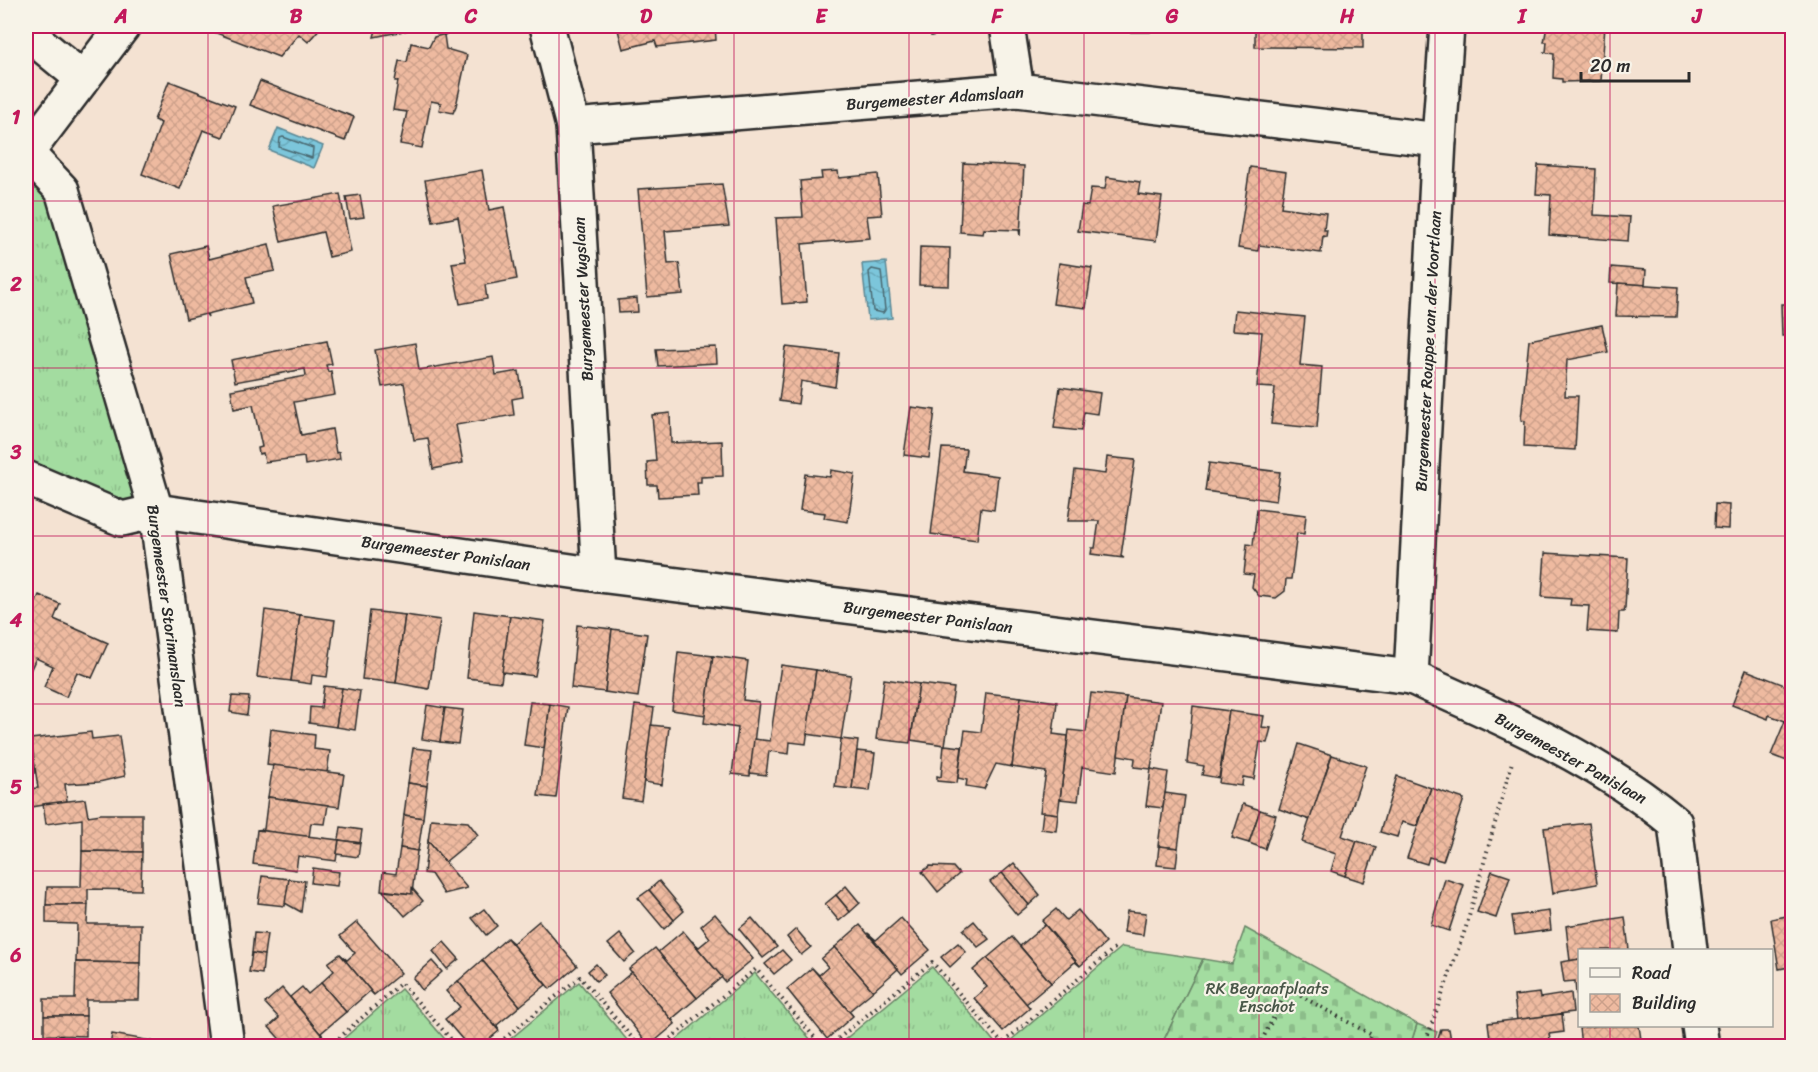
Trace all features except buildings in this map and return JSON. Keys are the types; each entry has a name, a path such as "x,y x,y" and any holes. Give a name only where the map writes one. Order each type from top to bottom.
{"street":[{"path":"26,154 123,26"},
{"name":"Burgemeester Vugslaan","path":"547,26 573,126 599,575"},
{"path":"1007,26 1017,90"},
{"name":"Burgemeester Rouppe van der Voortlaan","path":"1411,677 1439,140 1448,26"},
{"path":"26,32 83,79"},
{"name":"Burgemeester Adamslaan","path":"573,126 1017,90 1439,140"},
{"name":"Burgemeester Storimanslaan","path":"26,154 62,190 156,511 226,1047"},
{"name":"Burgemeester Panislaan","path":"26,478 122,519 156,511 599,575 1411,677 1522,726 1638,792 1675,823 1690,949"},
{"path":"1699,1027 1702,1047"}],"path":[{"path":"1424,1047 1466,927 1522,726"},
{"path":"829,1047 933,962 1001,1045 1116,947"},
{"path":"661,1047 756,969 822,1047"},
{"path":"495,1047 580,976 639,1047"},
{"path":"330,1047 401,983 457,1047"},
{"path":"1259,1047 1288,989 1372,1035 1366,1047"}],"green space":[{"path":"35,172 52,202 124,444 134,506 26,470 26,186"},
{"name":"RK Begraafplaats Enschot","path":"1245,928 1417,1024 1410,1046 1161,1046 1203,959 1232,964"},
{"path":"1122,947 1203,959 1161,1046 1004,1046"},
{"path":"932,967 996,1044 994,1046 867,1046 851,1041 851,1046 837,1046"},
{"path":"755,973 816,1046 669,1046"},
{"path":"579,982 632,1046 502,1046"},
{"path":"401,989 451,1046 335,1046"},
{"path":"1417,1024 1437,1032 1432,1046 1410,1046"}],"water":[{"path":"278,128 323,146 314,168 269,150"},
{"path":"886,262 892,318 868,320 862,264"}]}
